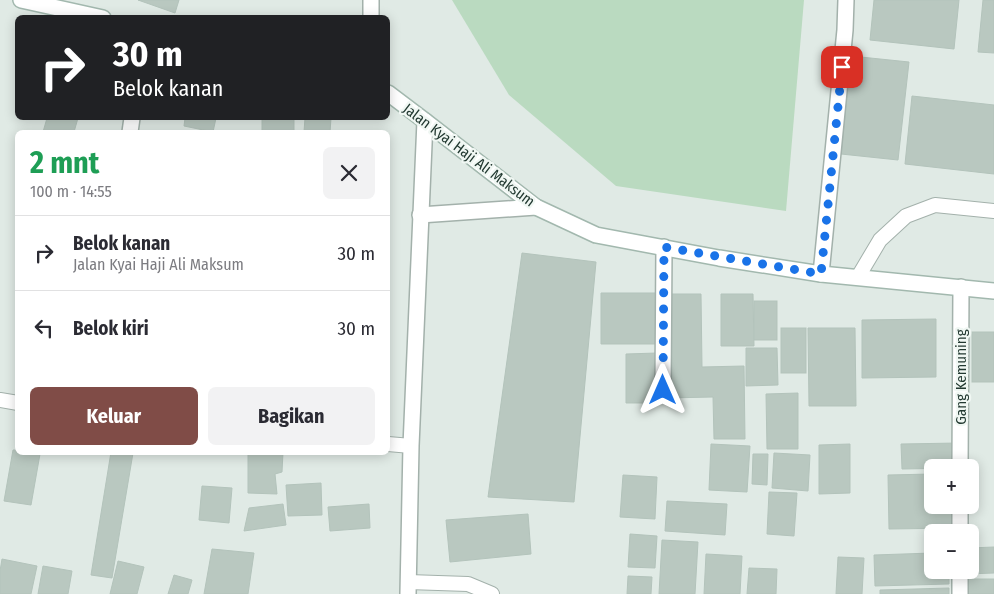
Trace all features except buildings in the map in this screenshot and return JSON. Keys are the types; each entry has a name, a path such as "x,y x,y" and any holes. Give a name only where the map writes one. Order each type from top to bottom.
{"street":[{"path":"21,0 89,15"},
{"path":"371,0 371,15"},
{"path":"821,274 846,30 846,0"},
{"name":"Jalan Kyai Haji Ali Maksum","path":"390,94 426,120 536,207 596,235 821,274 994,291"},
{"path":"408,588 411,446 420,215 426,120"},
{"path":"420,215 536,207"},
{"path":"663,390 664,247"},
{"name":"Gang Kemuning","path":"960,459 961,287"},
{"path":"960,579 960,594"}],"lane":[{"path":"858,277 880,240 906,216 935,205 994,212"},
{"path":"0,400 15,403"},
{"path":"390,444 411,446"},
{"path":"408,588 468,584 492,594"}],"green space":[{"path":"452,0 804,0 786,211 616,186 509,95"}],"route":[{"path":"663,390 664,247 719,258 821,274 842,67"}]}
